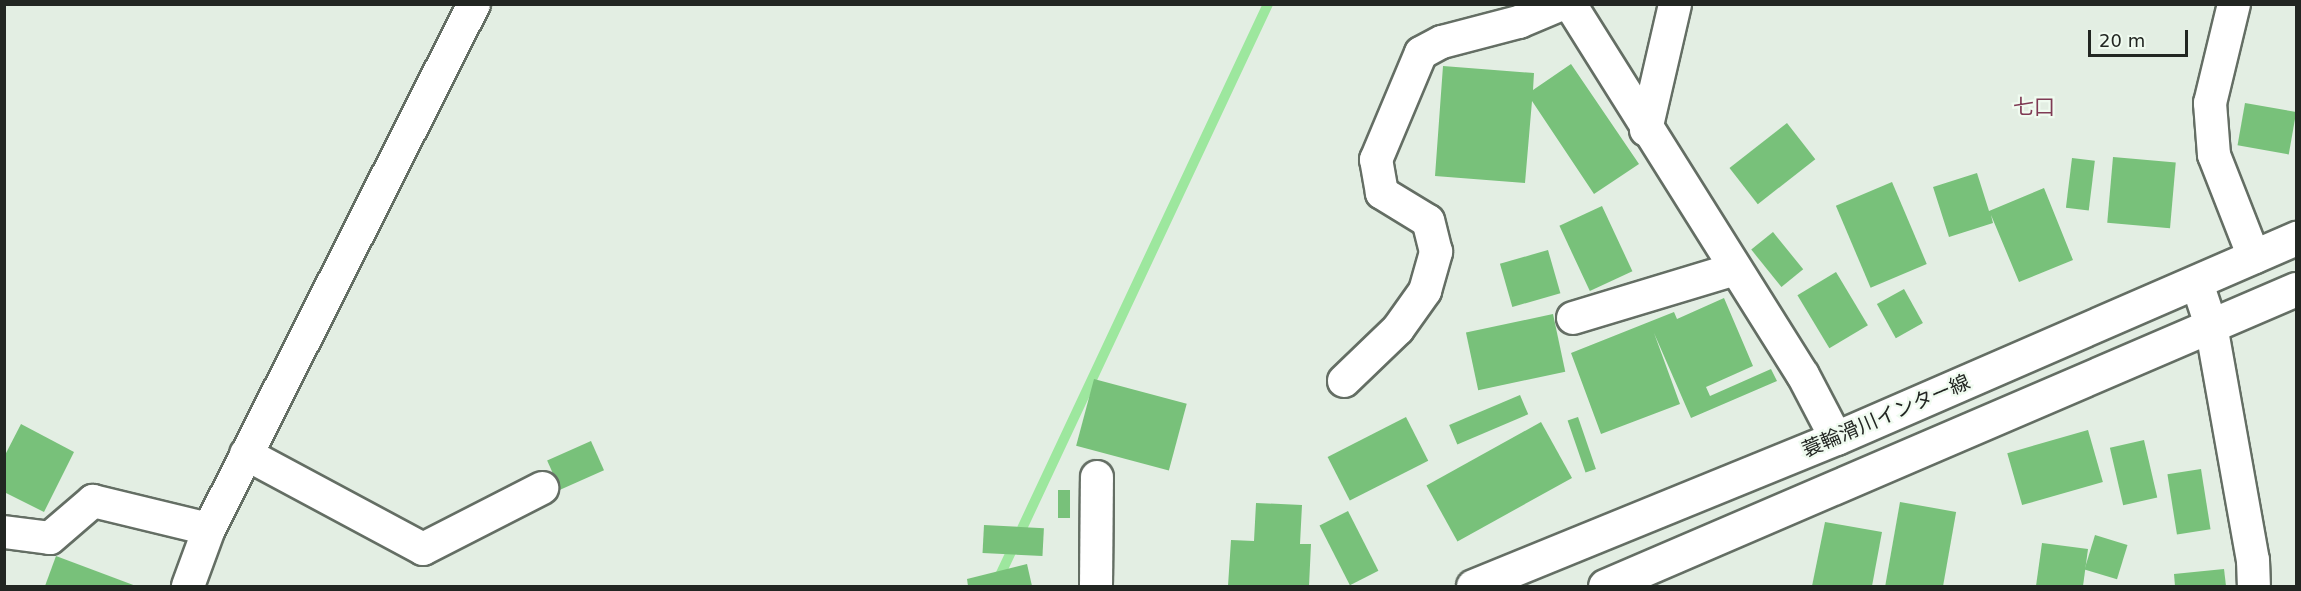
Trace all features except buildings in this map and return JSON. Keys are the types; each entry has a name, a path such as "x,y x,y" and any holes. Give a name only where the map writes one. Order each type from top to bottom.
{"main road":[{"name":"蓑輪滑川インター線","path":"1473,586 1836,438 2296,238"},
{"path":"1605,586 2296,289"}],"street":[{"path":"188,586 209,529 474,4"},
{"path":"1344,381 1405,320 1425,291 1436,252 1428,221 1382,193 1376,160 1421,53 1442,42 1519,22 1562,4"},
{"path":"1570,4 1646,130 1803,375 1836,438"},
{"path":"1646,130 1675,4"},
{"path":"2234,4 2210,103 2213,145 2228,197 2254,257"},
{"path":"1573,318 1735,269"},
{"path":"2197,283 2211,325 2253,560 2254,586"},
{"path":"246,454 423,549 542,488"},
{"path":"1096,586 1097,477"},
{"path":"4,532 50,537 93,501 209,529"}],"waterway":[{"path":"995,586 1268,4"}],"district":[{"name":"七口","path":"2034,107"}]}
